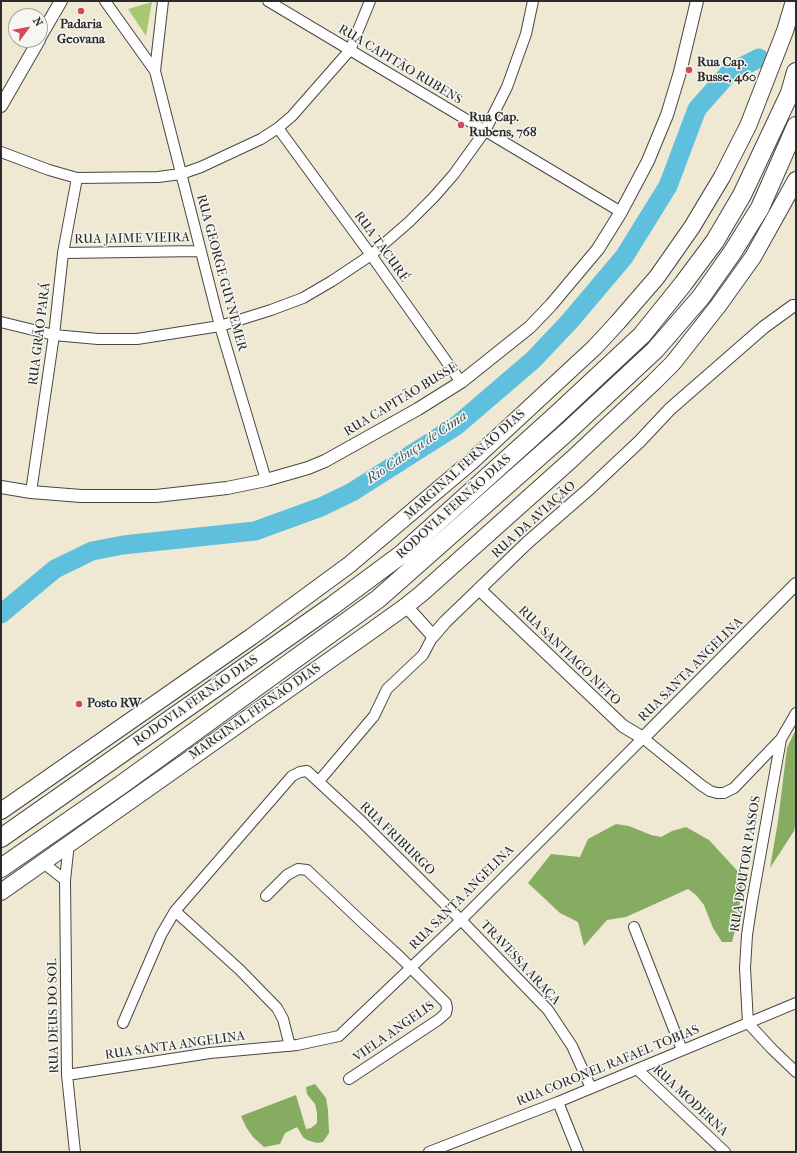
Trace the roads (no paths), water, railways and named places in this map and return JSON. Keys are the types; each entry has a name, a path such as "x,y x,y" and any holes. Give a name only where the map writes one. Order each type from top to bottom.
{"highway":[{"name":"MARGINAL FERNÃO DIAS","path":"1,811 251,637 348,565 472,461 600,342 657,277 692,227 722,177 748,126 794,1"},
{"name":"RODOVIA FERNÃO DIAS","path":"1,838 332,606 402,554 553,418 642,335 715,241 742,195 790,93 796,72"},
{"name":"RODOVIA FERNÃO DIAS","path":"1,868 121,785 378,599 562,436 655,350 701,297 732,253 760,208 796,126"},
{"name":"MARGINAL FERNÃO DIAS","path":"1,892 406,606 572,459 673,363 718,306 753,257 796,180"}],"street":[{"path":"48,23 61,1"},
{"path":"105,1 155,71"},
{"path":"155,71 164,1"},
{"name":"RUA CAPITÃO RUBENS","path":"268,1 621,212"},
{"path":"1,152 49,170 76,178 158,177 181,174 201,167 261,139 278,128 292,116 350,50 370,1"},
{"path":"1,322 54,335 98,339 137,339 220,326 303,298 332,281 371,255 409,222 454,174 486,131 507,87 526,34 533,1"},
{"name":"RUA CAPITÃO BUSSE","path":"1,487 31,492 81,496 156,496 227,488 266,480 308,468 325,460 418,409 462,382 530,327 551,305 598,249 621,212 648,161 667,115 680,72 697,1"},
{"path":"1,106 34,48"},
{"name":"RUA GEORGE GUYNEMER","path":"155,71 220,326 266,480"},
{"name":"RUA TACURÉ","path":"278,128 462,382"},
{"name":"RUA GRÃO PARÁ","path":"31,492 54,335 63,253 76,178"},
{"name":"RUA JAIME VIEIRA","path":"63,253 200,251"},
{"name":"RUA DA AVIAÇÃO","path":"316,779 374,716 387,689 423,655 433,636 479,589 528,542 589,489 640,441 670,409 764,327 795,305"},
{"name":"RUA SANTA ANGELINA","path":"67,1075 210,1054 290,1046 339,1036 461,920 796,584"},
{"name":"RUA SANTIAGO NETO","path":"479,589 622,726 643,738"},
{"path":"406,606 433,636"},
{"name":"RUA DOUTOR PASSOS","path":"748,1023 745,968 747,935 781,739 796,713"},
{"path":"643,738 701,785 717,794 724,793 734,788 781,739"},
{"path":"123,1023 161,935 175,911 292,776 300,772 307,771 316,779"},
{"name":"RUA FRIBURGO","path":"316,779 461,920"},
{"name":"RUA DEUS DO SOL","path":"69,843 65,880 67,1075 75,1152"},
{"path":"42,862 65,880"},
{"path":"266,896 287,875 298,869 307,870 410,968"},
{"path":"175,911 240,970 277,1008 283,1019 290,1046"},
{"name":"TRAVESSA ARAÇA","path":"461,920 548,1010 572,1046 591,1088"},
{"path":"634,927 682,1050"},
{"name":"VIELA ANGELIS","path":"349,1079 430,1026 446,1012 446,1003 410,968"},
{"name":"RUA CORONEL RAFAEL TOBIAS","path":"429,1152 558,1102 796,1003"},
{"path":"748,1023 796,1072"},
{"name":"RUA MODERNA","path":"637,1069 725,1152"},
{"path":"558,1102 578,1152"}],"waterway":[{"name":"Rio Cabuçu de Cima","path":"1,614 55,569 92,551 123,545 255,531 321,507 352,492 456,426 533,360 569,322 624,257 668,186 697,109 728,74 759,58"}],"place":[{"name":"Padaria Geovana","path":"81,11"},
{"name":"Rua Cap. Busse, 460","path":"689,70"},
{"name":"Rua Cap. Rubens, 768","path":"461,125"},
{"name":"Posto RW","path":"79,704"}]}
